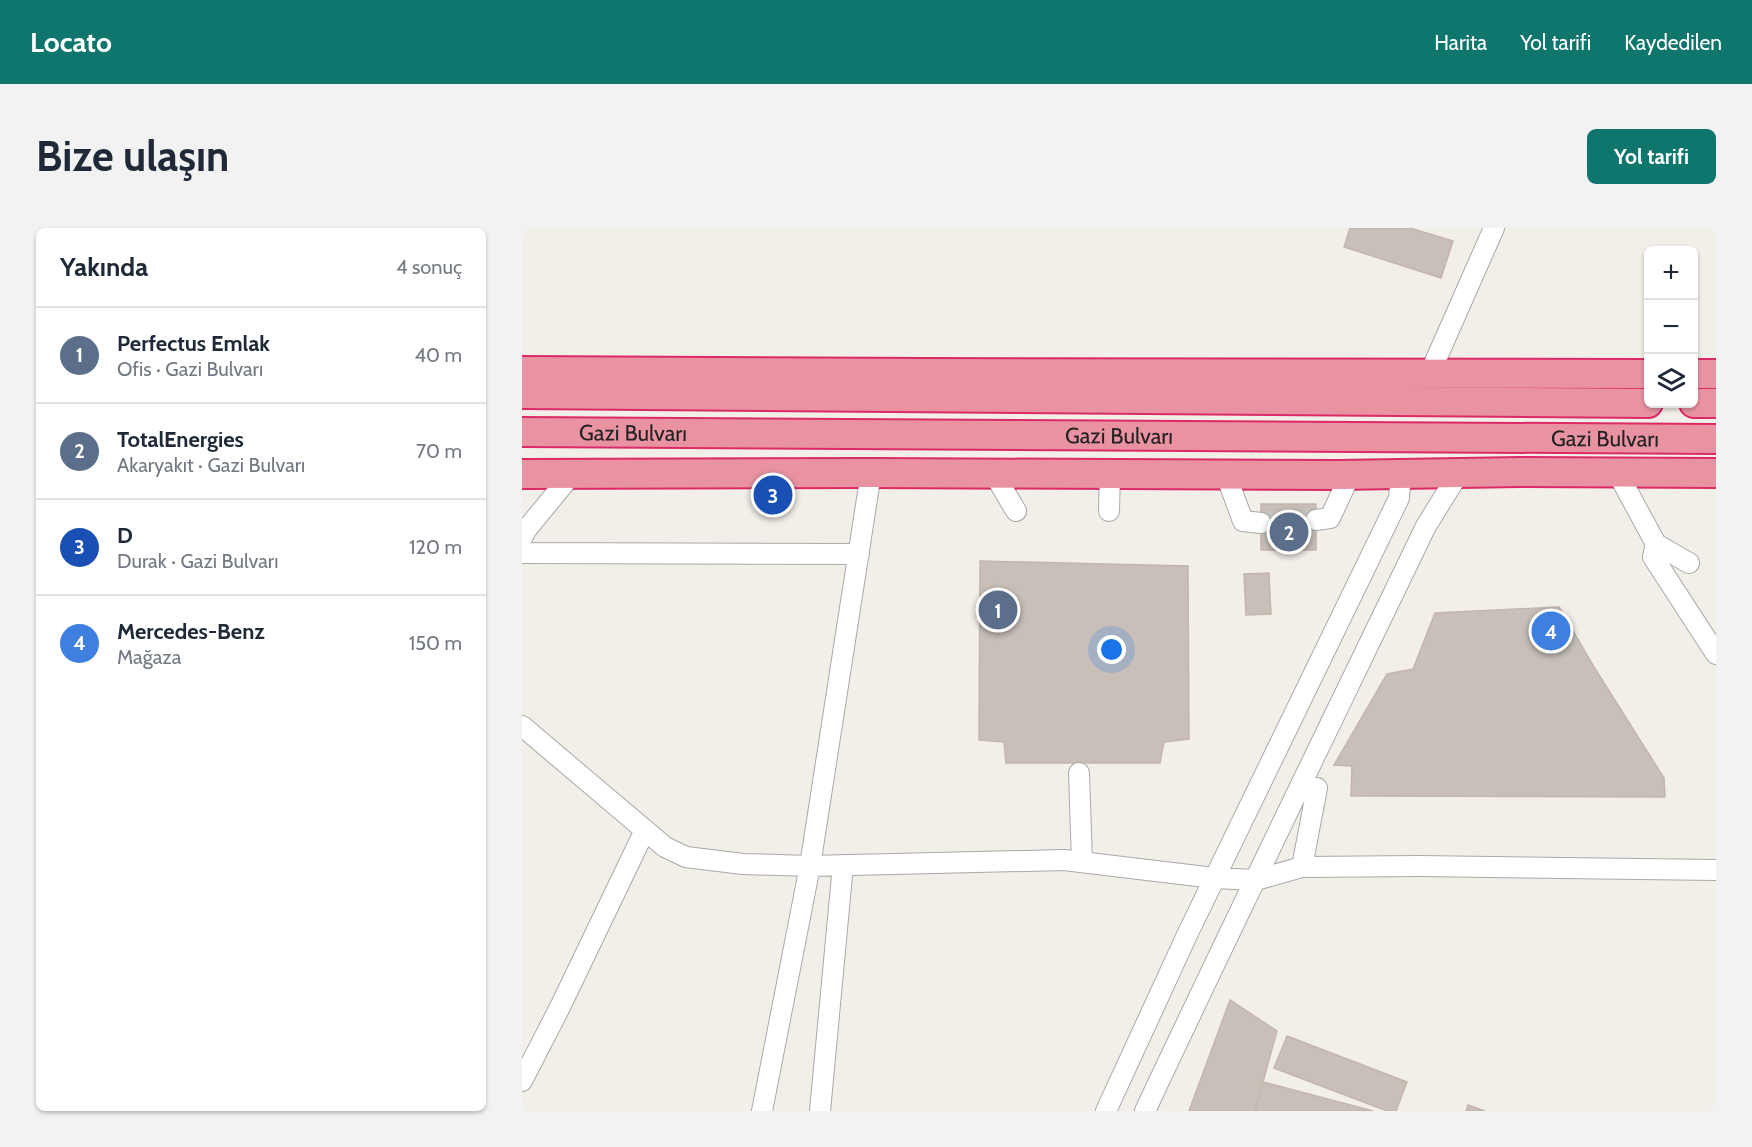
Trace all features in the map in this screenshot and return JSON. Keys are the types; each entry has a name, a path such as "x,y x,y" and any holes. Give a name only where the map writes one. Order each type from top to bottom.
{"highway":[{"path":"522,371 1644,374"},
{"path":"1698,374 1716,374"},
{"name":"Gazi Bulvarı","path":"522,394 1644,403"},
{"path":"1698,403 1716,403"},
{"name":"Gazi Bulvarı","path":"522,432 1716,439"},
{"path":"522,474 1716,473"}],"street":[{"path":"1430,373 1494,228"},
{"path":"1617,472 1656,544 1689,563"},
{"path":"762,1111 810,866 871,473"},
{"path":"1145,1111 1426,526 1459,473"},
{"path":"523,531 572,474"},
{"path":"994,474 1016,511"},
{"path":"1109,511 1110,474"},
{"path":"1106,1111 1214,878 1399,498 1401,474"},
{"path":"1226,475 1243,521 1261,523"},
{"path":"1316,520 1330,518 1350,475"},
{"path":"1656,544 1653,557 1716,654"},
{"path":"522,553 859,554"},
{"path":"522,726 664,847 686,857 743,864 810,866 1064,860 1214,878 1256,880 1302,867 1716,870"},
{"path":"1079,773 1082,862"},
{"path":"1302,867 1317,788"},
{"path":"522,1080 565,997 645,830"},
{"path":"820,1111 843,865"}],"building":[{"path":"1350,228 1410,228 1453,241 1441,278 1344,247"},
{"path":"1261,504 1316,504 1316,550 1261,550"},
{"path":"980,561 1188,566 1189,739 1164,742 1160,763 1006,763 1004,742 979,740"},
{"path":"1269,573 1271,614 1246,615 1244,574"},
{"path":"1559,607 1664,778 1665,797 1351,796 1352,766 1334,765 1387,674 1413,669 1435,613"},
{"path":"1230,1000 1277,1031 1255,1111 1189,1111"},
{"path":"1287,1036 1407,1082 1396,1111 1387,1111 1274,1068"},
{"path":"1263,1082 1373,1111 1255,1111"},
{"path":"1468,1105 1485,1111 1466,1111"}],"tunnel":[{"path":"1261,523 1316,520"}],"place":[{"name":"D","path":"773,495"},
{"name":"TotalEnergies","path":"1289,532"},
{"name":"Perfectus Emlak","path":"998,610"},
{"name":"Mercedes-Benz","path":"1551,631"}]}
